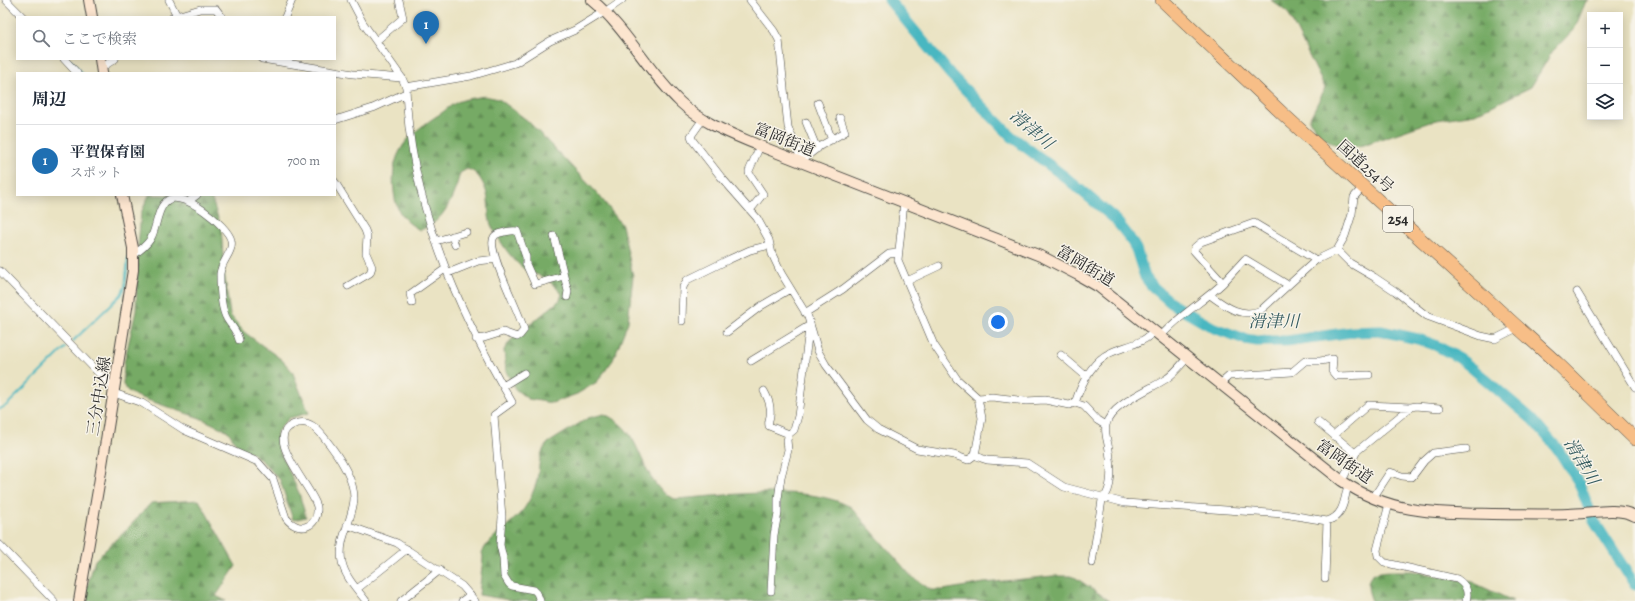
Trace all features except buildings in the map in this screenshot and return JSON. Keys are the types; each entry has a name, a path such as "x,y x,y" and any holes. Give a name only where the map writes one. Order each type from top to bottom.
{"highway":[{"name":"国道254号","path":"1162,0 1194,32 1583,387 1635,438"}],"street":[{"path":"6,0 22,16"},
{"path":"89,0 92,16"},
{"path":"169,0 175,16 200,9 216,8 221,16"},
{"path":"285,16 292,0"},
{"path":"351,0 363,23 402,78 406,90 412,156 436,241 476,339 512,402 494,415 502,517 500,545 503,558 504,576 512,586 534,590 540,601"},
{"path":"376,41 403,18 399,0"},
{"name":"富岡街道","path":"592,0 621,28 665,87 680,103 703,119 722,130 760,146 800,158 1062,266 1099,288 1345,483 1373,498 1413,511 1435,513 1574,514 1620,512 1635,516"},
{"path":"336,120 373,108 406,90 472,76 515,63 550,41 575,30 622,0"},
{"path":"750,0 774,31 779,40 788,127 800,158 806,157 845,132 840,118"},
{"path":"65,60 76,72"},
{"path":"101,67 113,60"},
{"path":"269,60 353,74 402,78"},
{"path":"818,103 832,140"},
{"path":"703,119 692,136 693,141 735,194 758,218 770,245 776,264 805,313 818,351 849,397 871,424 889,435 923,451 943,453 968,460 975,455 982,418 978,398 957,380 934,345 898,260 904,202"},
{"path":"806,122 817,149"},
{"path":"751,209 763,194 749,174 749,170 760,146"},
{"path":"336,184 365,230 367,236 366,253 372,268 370,273 348,286"},
{"path":"1209,296 1239,312 1255,313 1265,307 1316,260 1337,250 1345,236 1352,214 1354,197 1363,187"},
{"name":"三分中込線","path":"78,601 114,393 134,256 122,196"},
{"path":"189,201 196,196"},
{"path":"134,256 147,244 152,236 166,202 174,197 189,201 216,221 229,235 232,242 231,250 221,267 221,286 224,312 227,319 236,330 239,340"},
{"path":"1223,283 1197,256 1194,251 1194,247 1201,242 1254,223 1316,260"},
{"path":"476,339 503,332 517,337 524,330 496,258 493,240 494,236 514,230 517,231 526,257 526,264 535,284 564,276"},
{"path":"436,241 466,232"},
{"path":"452,236 455,245"},
{"path":"554,236 568,291 567,298"},
{"path":"682,322 683,287 687,280 750,250 770,245"},
{"path":"1337,250 1350,263 1374,277 1432,319 1495,340 1517,328"},
{"path":"805,313 843,289 889,254 898,253"},
{"path":"412,304 410,294 447,271 478,261 496,258"},
{"path":"1075,403 1087,377 1096,364 1108,353 1158,334 1168,328 1209,296 1245,259 1288,285"},
{"path":"907,281 939,266"},
{"path":"0,271 111,386 114,393 142,403 184,430 258,462 273,479 286,518 298,528 308,526 314,520 317,507 313,497 286,453 283,439 284,434 293,425 299,422 311,424 329,445 347,471 353,485 354,504 342,546 342,562 347,575 366,601"},
{"path":"727,332 761,306 790,290"},
{"path":"1577,292 1635,387"},
{"path":"751,361 810,325"},
{"path":"770,591 774,535 778,513 781,477 788,450 787,440 789,434 794,430 798,416 810,325"},
{"path":"1061,355 1087,377"},
{"path":"1092,563 1102,500 1105,497 1109,487 1110,465 1105,425 1110,416 1128,399 1167,378 1187,358"},
{"path":"1220,384 1229,376 1292,372 1305,361 1330,359 1333,359 1332,371 1336,376 1369,375"},
{"path":"503,386 524,373"},
{"path":"764,391 770,402 769,426 789,434"},
{"path":"978,398 992,397 1026,401 1045,400 1069,405 1075,403 1084,406 1097,420 1105,425"},
{"path":"1335,437 1337,432 1368,405 1440,408"},
{"path":"975,455 987,460 1027,463 1064,487 1124,503 1284,514 1327,522 1340,514 1345,483 1355,453 1411,407"},
{"path":"1318,422 1355,453"},
{"path":"1373,498 1390,472 1402,476 1412,477 1424,461 1433,454 1466,449"},
{"path":"1388,504 1377,550 1378,556 1384,562 1391,564 1457,578 1462,582 1467,590 1466,601"},
{"path":"1325,578 1327,522"},
{"path":"347,525 397,543 440,570 462,586 475,601"},
{"path":"0,545 54,601"},
{"path":"356,589 407,549"},
{"path":"401,601 440,570"},
{"path":"462,601 470,595"}],"green space":[{"path":"1271,0 1589,0 1586,1 1575,28 1552,52 1531,87 1475,114 1436,120 1363,145 1344,149 1322,137 1309,120 1325,88 1288,13"},
{"path":"484,96 499,99 528,121 598,194 622,225 633,276 628,322 613,360 597,382 577,394 552,403 528,399 515,389 506,371 504,350 510,341 560,300 562,294 555,286 540,275 529,272 523,268 508,252 492,227 489,217 487,196 482,181 479,177 471,170 467,169 460,173 455,190 442,215 429,226 420,230 414,227 401,215 395,199 393,178 395,166 398,155 410,137 429,121 455,103 466,99"},
{"path":"149,196 210,196 221,226 224,271 230,315 244,332 282,360 292,371 309,413 289,418 277,432 277,445 299,493 306,517 293,520 280,480 253,454 238,447 228,431 200,418 136,396 128,391 123,385 124,363 136,311 138,246 141,213"},
{"path":"604,414 625,428 635,443 653,480 666,495 675,499 765,493 812,495 833,500 851,507 911,576 931,590 943,590 984,583 1053,576 1070,576 1076,578 1110,601 515,601 479,595 483,557 482,552 492,539 519,515 529,501 536,484 540,457 544,447 588,418"},
{"path":"199,500 236,566 216,596 226,601 87,601 84,597 95,560 151,503"},
{"path":"1384,571 1412,571 1472,582 1513,601 1372,601 1368,589 1368,581 1371,576"}],"waterway":[{"name":"滑津川","path":"889,0 951,75 1011,136 1065,177 1115,219 1136,249 1145,277 1152,286 1175,306 1214,328 1245,339 1257,341 1287,341 1352,332 1381,331 1418,339 1435,345 1459,358 1472,368 1532,419 1557,448 1578,481 1594,521 1635,585"},
{"path":"71,61 81,72"},
{"path":"73,341 121,295 125,287 128,258"},
{"path":"0,409 7,405 65,348"}],"place":[{"name":"平賀保育園","path":"426,44"}]}
